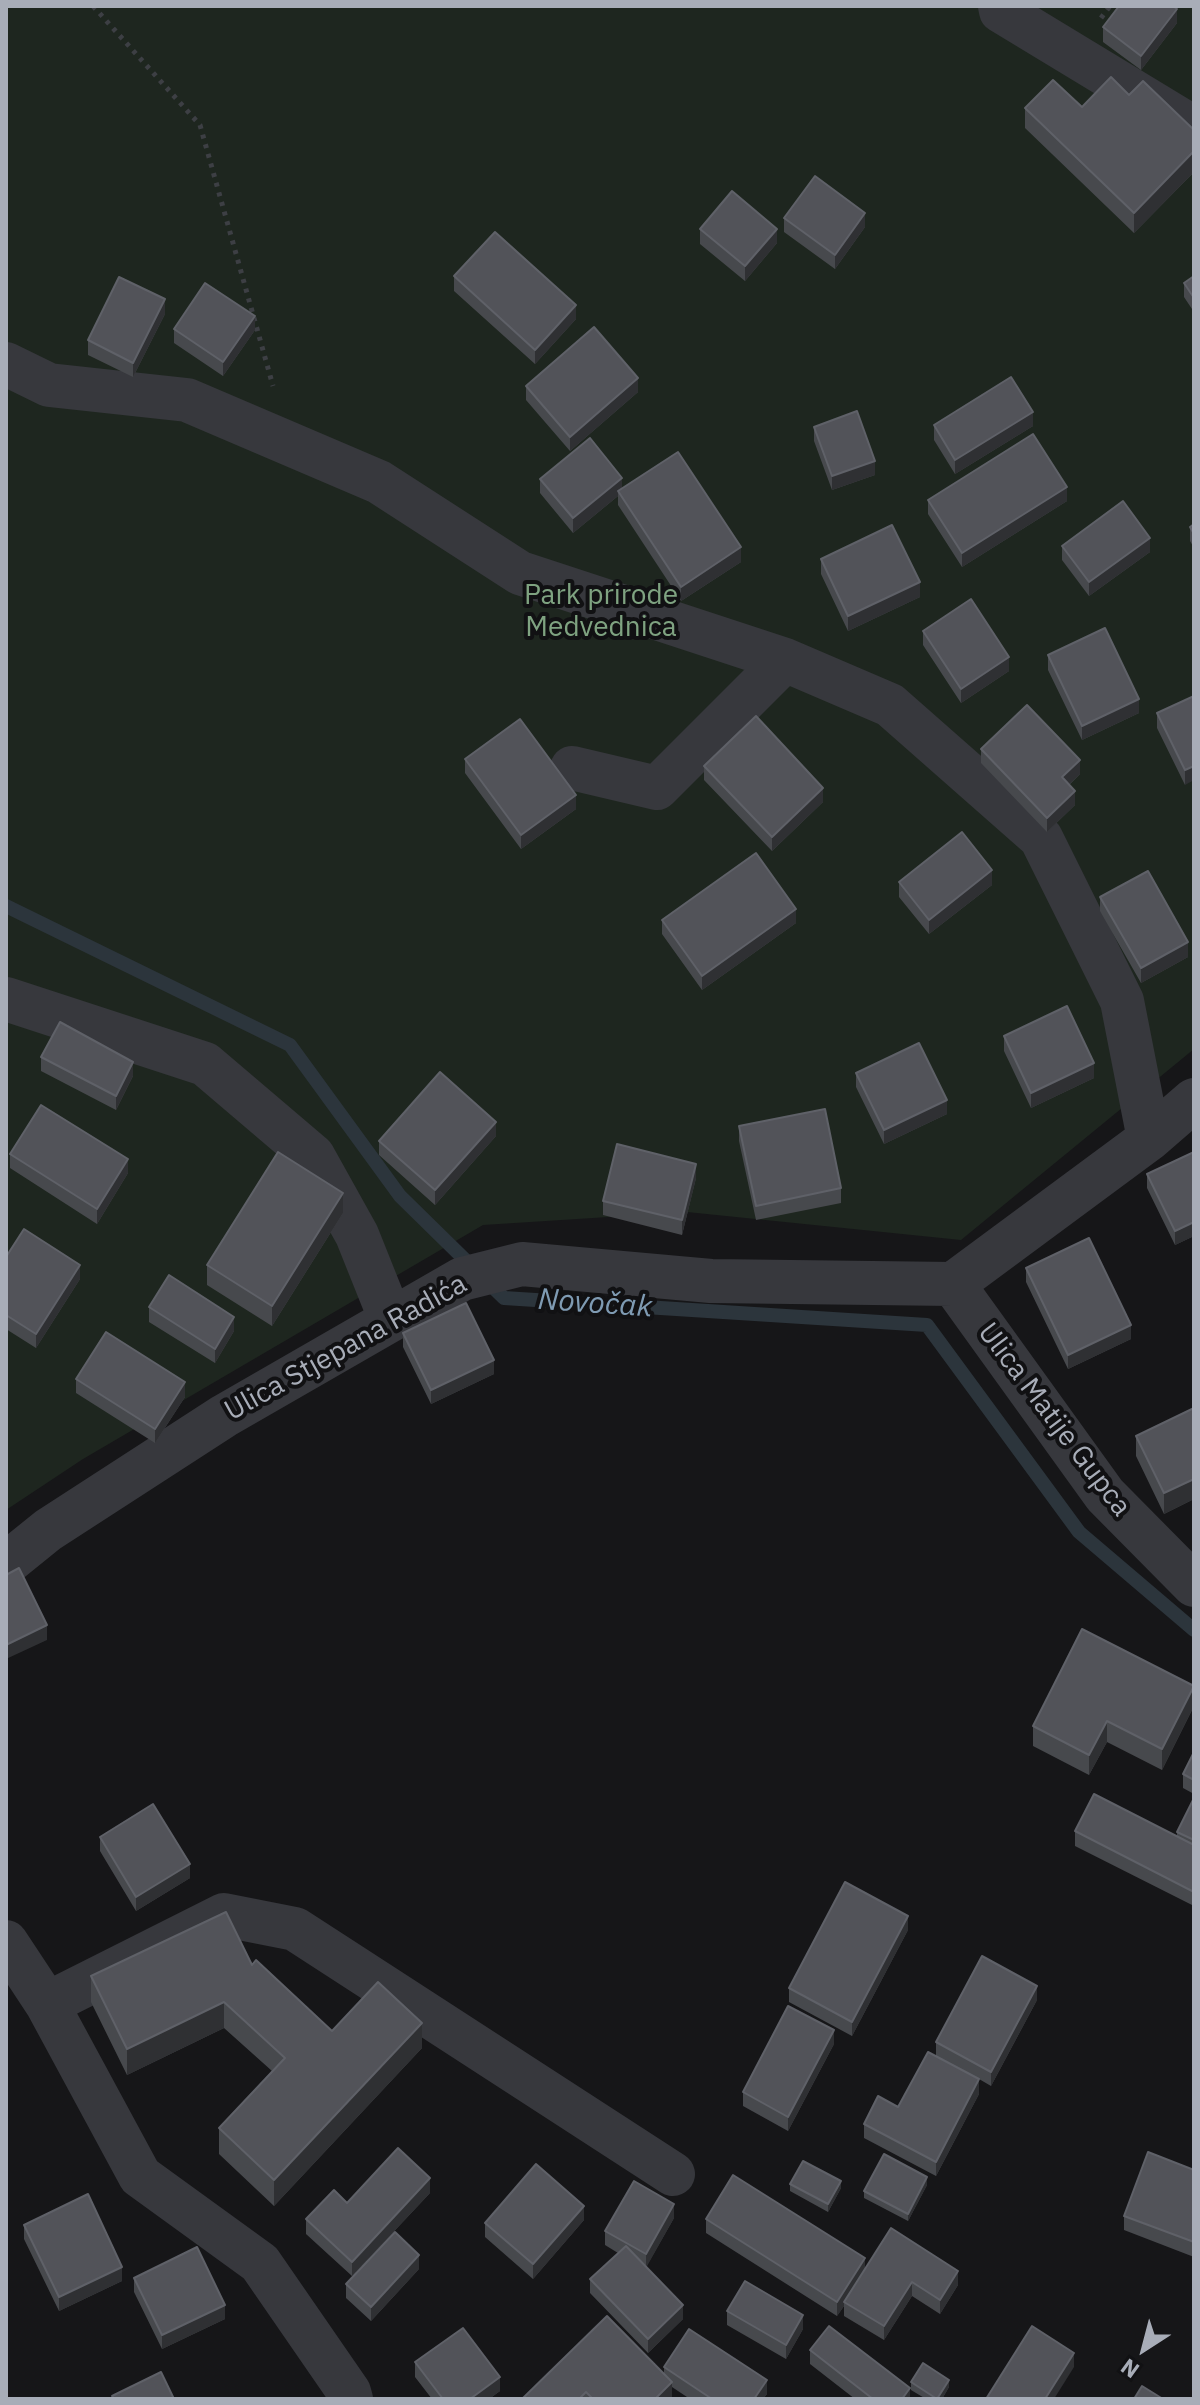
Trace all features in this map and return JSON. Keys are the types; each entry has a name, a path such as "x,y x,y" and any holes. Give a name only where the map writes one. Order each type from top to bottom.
{"street":[{"path":"1000,6 1001,11 1194,128"},
{"path":"6,364 49,385 187,400 379,482 520,573 785,660 890,705 1041,838 1122,1001 1149,1139"},
{"path":"572,768 657,788 785,660"},
{"path":"6,999 205,1064 313,1156 357,1235 391,1320"},
{"path":"953,1284 1149,1139 1194,1100"},
{"name":"Ulica Stjepana Radića","path":"6,1564 48,1530 224,1416 462,1279 522,1264 711,1281 953,1284"},
{"name":"Ulica Matije Gupca","path":"953,1284 1105,1495 1194,1585"},
{"path":"47,2004 224,1915 295,1929 673,2174"},
{"path":"6,1942 47,2004 140,2176 260,2263 351,2399"}],"path":[{"path":"93,6 200,125 288,442"}],"green space":[{"name":"Park prirode Medvednica","path":"6,6 1194,6 1194,1049 961,1240 687,1212 483,1225 83,1459 6,1510"}],"building":[{"path":"1119,6 1173,6 1177,9 1141,56 1103,27"},
{"path":"1111,77 1129,95 1143,81 1194,130 1194,151 1134,213 1025,108 1053,80 1082,107"},
{"path":"815,176 865,213 835,255 784,218"},
{"path":"732,191 777,229 745,266 700,229"},
{"path":"495,232 576,305 535,350 454,276"},
{"path":"1194,276 1194,298 1184,283"},
{"path":"119,277 165,299 133,363 88,340"},
{"path":"205,283 255,316 223,362 174,329"},
{"path":"594,327 638,378 570,437 526,386"},
{"path":"1011,377 1033,412 955,460 934,425"},
{"path":"857,411 875,461 832,476 814,427"},
{"path":"1033,434 1067,487 962,553 928,500"},
{"path":"590,438 622,478 573,518 540,479"},
{"path":"678,452 741,547 681,587 618,491"},
{"path":"1123,501 1150,538 1089,582 1062,546"},
{"path":"892,525 920,582 848,616 821,559"},
{"path":"971,599 1009,657 961,689 923,631"},
{"path":"1105,628 1139,699 1082,726 1048,655"},
{"path":"1194,696 1194,766 1185,770 1157,713"},
{"path":"1027,705 1080,760 1062,777 1075,791 1047,818 981,749"},
{"path":"756,716 823,788 772,837 704,766"},
{"path":"520,719 576,795 521,835 465,759"},
{"path":"962,832 992,870 929,920 899,882"},
{"path":"756,853 796,909 702,976 662,920"},
{"path":"1148,871 1188,942 1141,968 1100,897"},
{"path":"1067,1006 1094,1063 1031,1093 1004,1036"},
{"path":"60,1022 133,1062 116,1096 41,1057"},
{"path":"919,1043 947,1100 884,1130 856,1073"},
{"path":"440,1072 496,1122 435,1190 379,1141"},
{"path":"41,1105 128,1159 97,1209 10,1154"},
{"path":"825,1109 841,1188 756,1206 739,1126"},
{"path":"617,1144 696,1164 682,1220 603,1201"},
{"path":"278,1152 343,1193 272,1306 207,1265"},
{"path":"1194,1152 1194,1222 1175,1231 1147,1174"},
{"path":"24,1229 80,1265 36,1334 6,1315 6,1257"},
{"path":"1089,1238 1131,1325 1068,1355 1026,1268"},
{"path":"169,1275 234,1317 215,1349 149,1307"},
{"path":"466,1303 494,1360 431,1390 403,1333"},
{"path":"106,1332 185,1382 155,1429 76,1379"},
{"path":"1194,1408 1194,1479 1164,1493 1136,1436"},
{"path":"19,1568 47,1625 6,1645 6,1575"},
{"path":"1082,1629 1194,1686 1162,1749 1107,1721 1089,1755 1033,1726"},
{"path":"1194,1752 1194,1780 1183,1774"},
{"path":"1094,1794 1194,1845 1194,1892 1075,1831"},
{"path":"1194,1798 1194,1840 1177,1832"},
{"path":"153,1804 190,1864 136,1897 100,1837"},
{"path":"845,1882 908,1916 852,2022 789,1988"},
{"path":"226,1912 252,1965 256,1960 332,2031 378,1982 422,2023 274,2180 219,2128 285,2058 224,2002 127,2049 91,1976"},
{"path":"982,1956 1037,1986 991,2072 936,2042"},
{"path":"788,2006 834,2030 788,2117 743,2092"},
{"path":"928,2052 979,2079 936,2162 864,2124 878,2096 898,2107"},
{"path":"398,2148 430,2178 352,2262 306,2219 334,2190 347,2203"},
{"path":"1148,2152 1194,2170 1194,2242 1124,2216"},
{"path":"884,2154 927,2177 908,2214 864,2191"},
{"path":"803,2161 841,2181 828,2204 790,2184"},
{"path":"536,2164 584,2206 533,2264 485,2223"},
{"path":"733,2175 865,2258 837,2302 706,2219"},
{"path":"634,2181 674,2204 646,2254 605,2231"},
{"path":"88,2194 122,2267 59,2297 24,2225"},
{"path":"891,2228 958,2271 940,2300 912,2282 884,2326 844,2302"},
{"path":"395,2232 419,2255 371,2307 346,2284"},
{"path":"626,2246 683,2305 648,2339 590,2279"},
{"path":"197,2247 225,2305 162,2335 134,2278"},
{"path":"745,2281 803,2315 786,2345 727,2311"},
{"path":"607,2316 672,2382 655,2399 593,2399 586,2392 579,2399 522,2399"},
{"path":"829,2326 910,2388 902,2399 873,2399 810,2350"},
{"path":"1032,2326 1074,2353 1045,2399 986,2399"},
{"path":"463,2328 500,2377 470,2399 443,2399 415,2362"},
{"path":"689,2329 767,2380 754,2399 712,2399 664,2367"},
{"path":"923,2363 949,2380 937,2399 911,2382"},
{"path":"161,2372 174,2399 114,2399 112,2396"},
{"path":"1142,2386 1163,2399 1134,2399"}],"waterway":[{"name":"Novočak","path":"6,906 290,1045 400,1196 504,1298 927,1325 1079,1532 1194,1630"}]}
